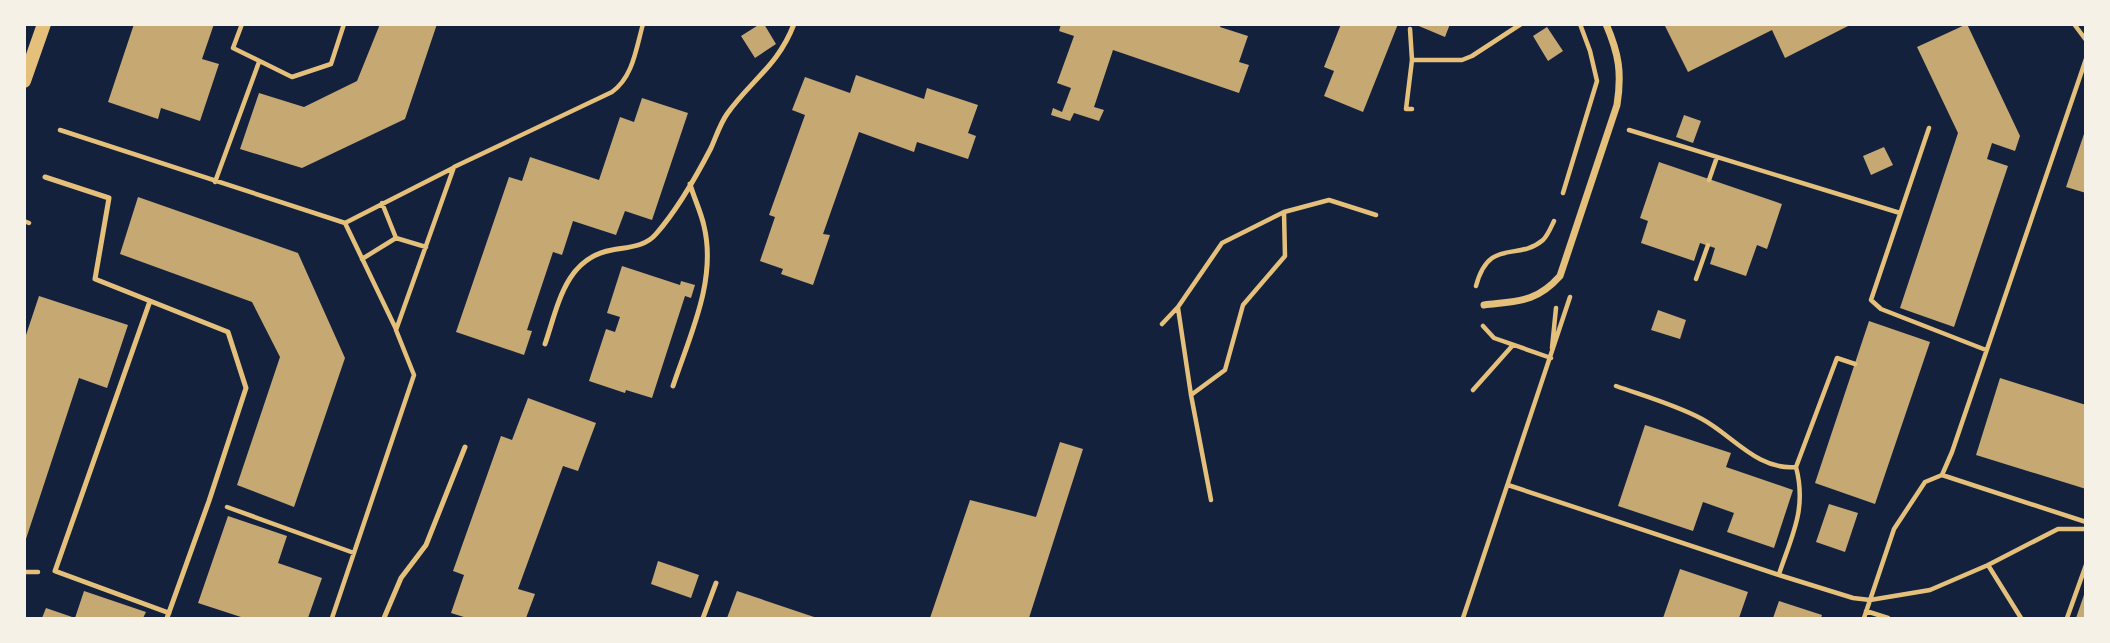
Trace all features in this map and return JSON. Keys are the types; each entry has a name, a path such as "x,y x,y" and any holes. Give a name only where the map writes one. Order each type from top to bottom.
{"main road":[{"path":"24,81 44,24"}],"street":[{"path":"1484,305 1530,299 1548,290 1560,276 1617,105 1620,65 1606,24"}],"lane":[{"path":"545,344 567,280 587,259 598,253 643,244 655,236 690,184 727,115 780,54 794,24"},
{"path":"45,177 108,198 95,279 228,331 246,388 168,616 55,571 150,301"},
{"path":"673,386 705,291 708,259 704,227 690,184"},
{"path":"384,618 401,578 426,545 465,447"},
{"path":"703,618 716,583"}],"path":[{"path":"242,24 233,48 292,77 331,64 344,24"},
{"path":"60,130 345,223 624,84 632,66 643,24"},
{"path":"1412,60 1462,60 1521,24"},
{"path":"1562,194 1597,81 1580,24"},
{"path":"2074,24 2085,40"},
{"path":"1410,29 1412,60 1406,109 1412,109"},
{"path":"1942,475 2085,59"},
{"path":"215,181 259,62"},
{"path":"1929,128 1871,300 1881,309 1986,350"},
{"path":"1625,129 1900,213"},
{"path":"1709,180 1717,157"},
{"path":"396,330 454,167"},
{"path":"1162,324 1178,307 1222,243 1284,212 1329,200 1376,215"},
{"path":"382,203 396,237 426,247"},
{"path":"1191,396 1225,370 1243,305 1285,256 1284,212"},
{"path":"1473,296 1480,271 1491,257 1536,245 1546,238 1555,219"},
{"path":"332,618 414,375 396,330 345,223"},
{"path":"362,259 396,237"},
{"path":"1696,279 1708,245"},
{"path":"1463,618 1551,358 1560,276"},
{"path":"1178,307 1191,396 1211,500"},
{"path":"1479,323 1494,338 1551,358"},
{"path":"1473,390 1513,345"},
{"path":"1779,575 1801,509 1800,482 1796,467 1837,358 1855,364"},
{"path":"1616,386 1703,419 1767,462 1796,467"},
{"path":"1864,618 1894,529 1925,482 1942,475 2085,522"},
{"path":"1508,485 1779,575 1853,598 1870,600 1930,590 1988,565 2058,529 2085,529"},
{"path":"209,501 354,554"},
{"path":"1988,565 2021,618"},
{"path":"2067,618 2085,565"},
{"path":"1866,611 1888,618"}],"building":[{"path":"134,24 214,24 202,59 219,64 200,121 161,108 158,119 108,102"},
{"path":"380,24 437,24 405,119 302,168 240,149 259,93 304,107 357,81"},
{"path":"764,24 776,44 755,58 741,36"},
{"path":"1061,24 1221,24 1220,27 1248,36 1239,62 1249,65 1239,93 1113,50 1094,107 1104,110 1099,121 1074,113 1070,121 1051,115 1053,108 1062,112 1071,88 1057,83 1074,36 1059,31"},
{"path":"1341,24 1398,24 1363,112 1324,96 1334,71 1324,67"},
{"path":"1414,24 1450,24 1445,37"},
{"path":"1664,24 1852,24 1785,58 1772,30 1688,72"},
{"path":"1967,24 2020,136 2015,151 1992,143 1987,159 2008,166 1954,327 1900,308 1958,133 1917,47"},
{"path":"1547,27 1563,51 1548,61 1533,36"},
{"path":"856,75 924,99 927,88 978,105 968,133 976,136 968,159 917,142 914,152 859,132 823,234 830,235 813,285 781,274 783,269 760,261 775,217 769,215 805,115 792,110 805,77 850,93"},
{"path":"642,98 688,113 652,220 625,211 616,235 573,221 562,255 553,252 527,330 532,331 524,355 456,332 509,177 522,181 530,157 599,180 620,117 634,122"},
{"path":"1684,115 1701,121 1693,143 1676,137"},
{"path":"2086,131 2086,193 2066,187"},
{"path":"1884,147 1893,165 1871,175 1863,156"},
{"path":"1659,162 1782,204 1767,249 1757,245 1746,276 1710,264 1715,248 1700,243 1694,261 1641,243 1648,221 1640,218"},
{"path":"138,197 298,253 345,358 294,507 237,485 280,357 252,302 120,254"},
{"path":"622,266 680,285 681,281 695,285 691,298 685,296 652,398 626,390 625,393 589,381 606,329 615,332 620,317 607,313"},
{"path":"39,296 128,325 107,388 79,378 25,542 24,341"},
{"path":"1658,310 1686,320 1680,339 1651,330"},
{"path":"1869,321 1930,342 1875,504 1815,483"},
{"path":"2000,378 2086,405 2086,489 1976,455"},
{"path":"528,398 596,423 578,471 563,466 518,589 535,594 526,618 467,618 451,613 464,575 453,571 501,436 512,440"},
{"path":"1645,425 1731,453 1726,467 1793,490 1774,548 1727,532 1734,513 1703,502 1693,531 1618,506"},
{"path":"1060,442 1083,449 1029,618 930,618 970,500 1036,517"},
{"path":"1829,504 1858,513 1845,552 1816,542"},
{"path":"228,516 287,536 278,563 322,578 308,618 244,618 198,603"},
{"path":"658,561 699,575 691,598 651,584"},
{"path":"1680,569 1748,592 1739,618 1663,618"},
{"path":"84,591 146,612 143,618 75,618"},
{"path":"737,591 817,618 727,618"},
{"path":"2085,592 2086,618 2076,618"},
{"path":"1779,601 1822,615 1821,618 1773,618"},
{"path":"46,608 75,618 42,618"}]}
